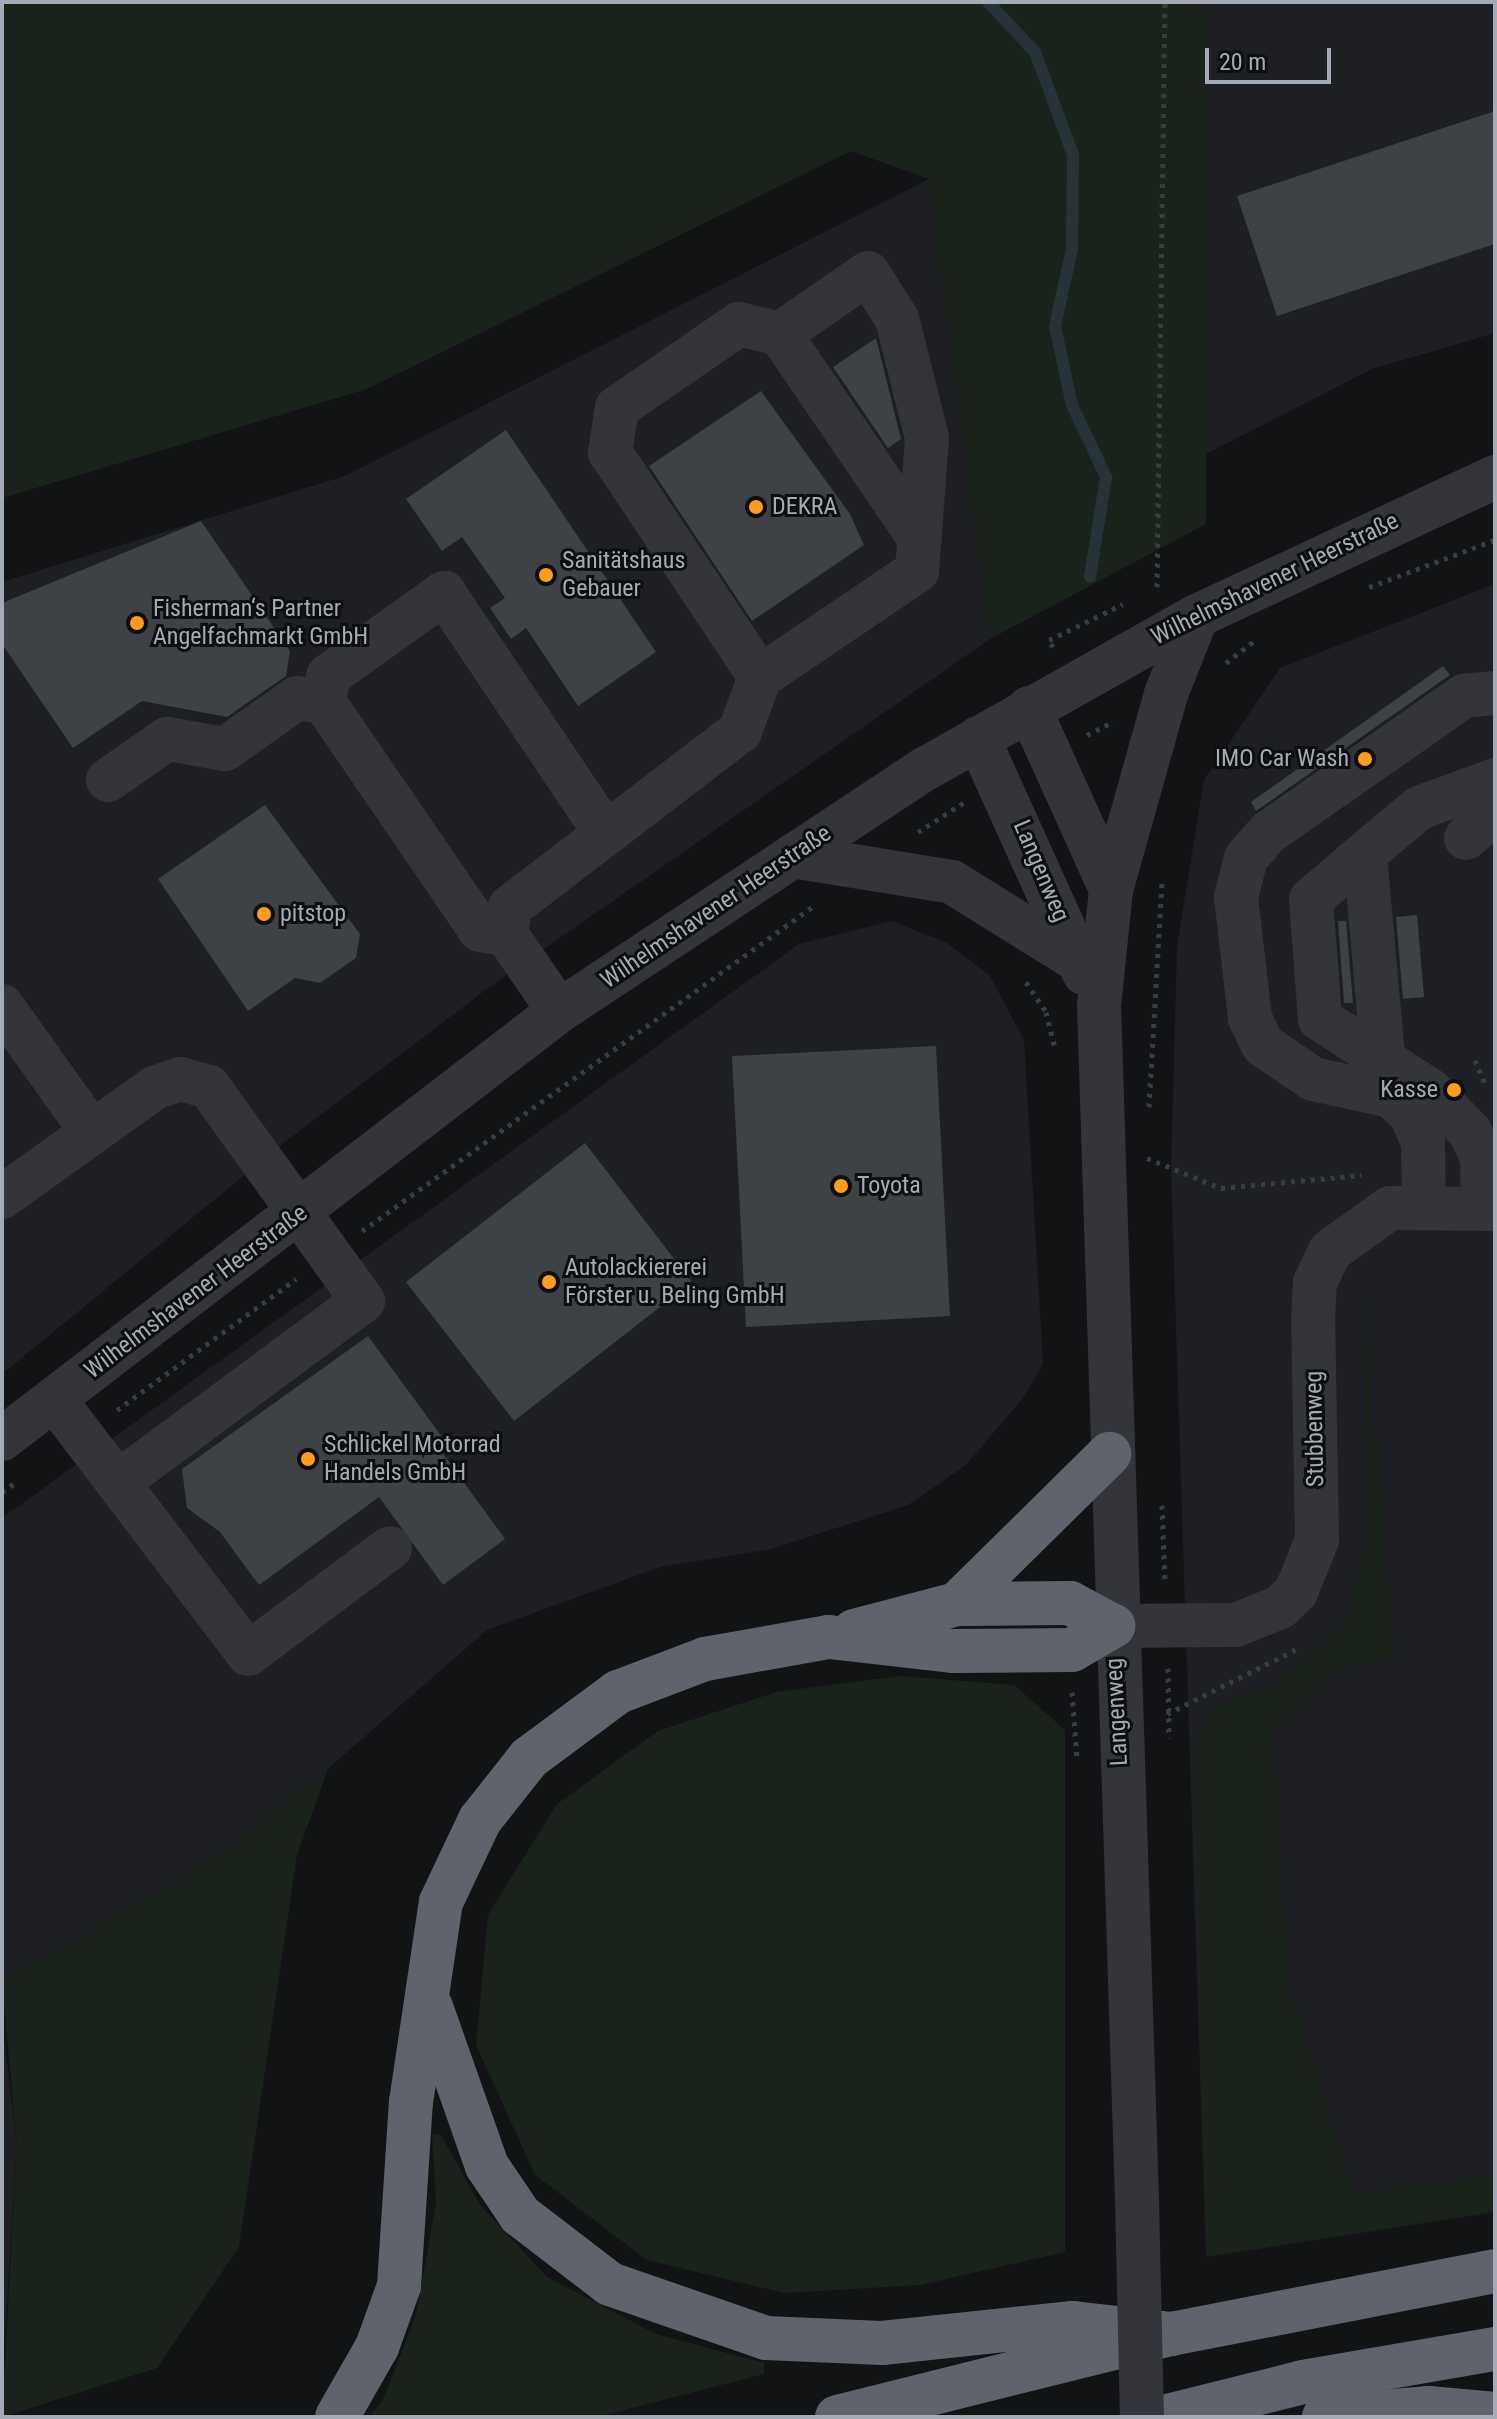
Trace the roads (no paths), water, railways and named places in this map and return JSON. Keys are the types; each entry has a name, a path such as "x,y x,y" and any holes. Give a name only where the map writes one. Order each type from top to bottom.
{"highway":[{"path":"957,1604 1109,1454"},
{"path":"337,2417 377,2347 399,2286 411,2102 441,1902 480,1820 529,1758 618,1692 662,1673 829,1637 957,1604 1070,1603 1113,1626"},
{"path":"829,1637 954,1651 1072,1650 1113,1626"},
{"path":"428,1995 487,2166 520,2215 610,2284 766,2338 882,2343 1073,2323 1171,2334"},
{"path":"837,2417 1171,2334 1495,2271"},
{"path":"1163,2417 1303,2382 1495,2349"},
{"path":"1324,2417 1429,2408 1495,2414"}],"street":[{"path":"559,1011 506,934 510,907 740,731 760,677 917,571 927,438 897,319 868,273 780,334"},
{"path":"760,677 610,452 617,408 739,324 780,334 920,539"},
{"name":"Wilhelmshavener Heerstraße","path":"2,1439 559,1011 792,856 978,738 1197,616 1495,477"},
{"path":"506,934 480,930 324,702 328,676 444,593 606,834"},
{"name":"Langenweg","path":"1142,2417 1137,2200 1113,1626 1099,1006 1111,890 1166,694 1197,616"},
{"path":"1495,693 1464,696 1269,832 1246,858 1236,897 1250,1018 1263,1045 1313,1079 1391,1096 1411,1115 1423,1142 1407,1207 1489,1208 1482,1158 1470,1132 1383,1057 1320,1019 1311,899 1419,808 1495,780"},
{"path":"108,780 167,739 225,749 297,698 324,702"},
{"name":"Langenweg","path":"1029,708 1053,752 1111,890"},
{"name":"Langenweg","path":"978,738 1001,780 1099,1006"},
{"path":"1365,855 1383,1057"},
{"path":"792,856 952,882 1079,961"},
{"path":"2,1006 92,1132"},
{"path":"2,1197 154,1088 180,1079 209,1087 363,1301 118,1482"},
{"name":"Stubbenweg","path":"1113,1626 1236,1625 1266,1615 1296,1592 1309,1570 1317,1540 1315,1283 1330,1251 1407,1207"},
{"path":"54,1399 248,1654 390,1548"}],"waterway":[{"path":"988,2 1035,52 1073,155 1072,249 1055,326 1072,405 1106,477 1090,577"}],"place":[{"name":"DEKRA","path":"756,507"},
{"name":"Sanitätshaus Gebauer","path":"546,575"},
{"name":"Fisherman‘s Partner Angelfachmarkt GmbH","path":"137,623"},
{"name":"IMO Car Wash","path":"1365,759"},
{"name":"pitstop","path":"264,914"},
{"name":"Kasse","path":"1454,1090"},
{"name":"Toyota","path":"841,1186"},
{"name":"Autolackiererei Förster u. Beling GmbH","path":"549,1282"},
{"name":"Schlickel Motorrad Handels GmbH","path":"308,1459"}]}
